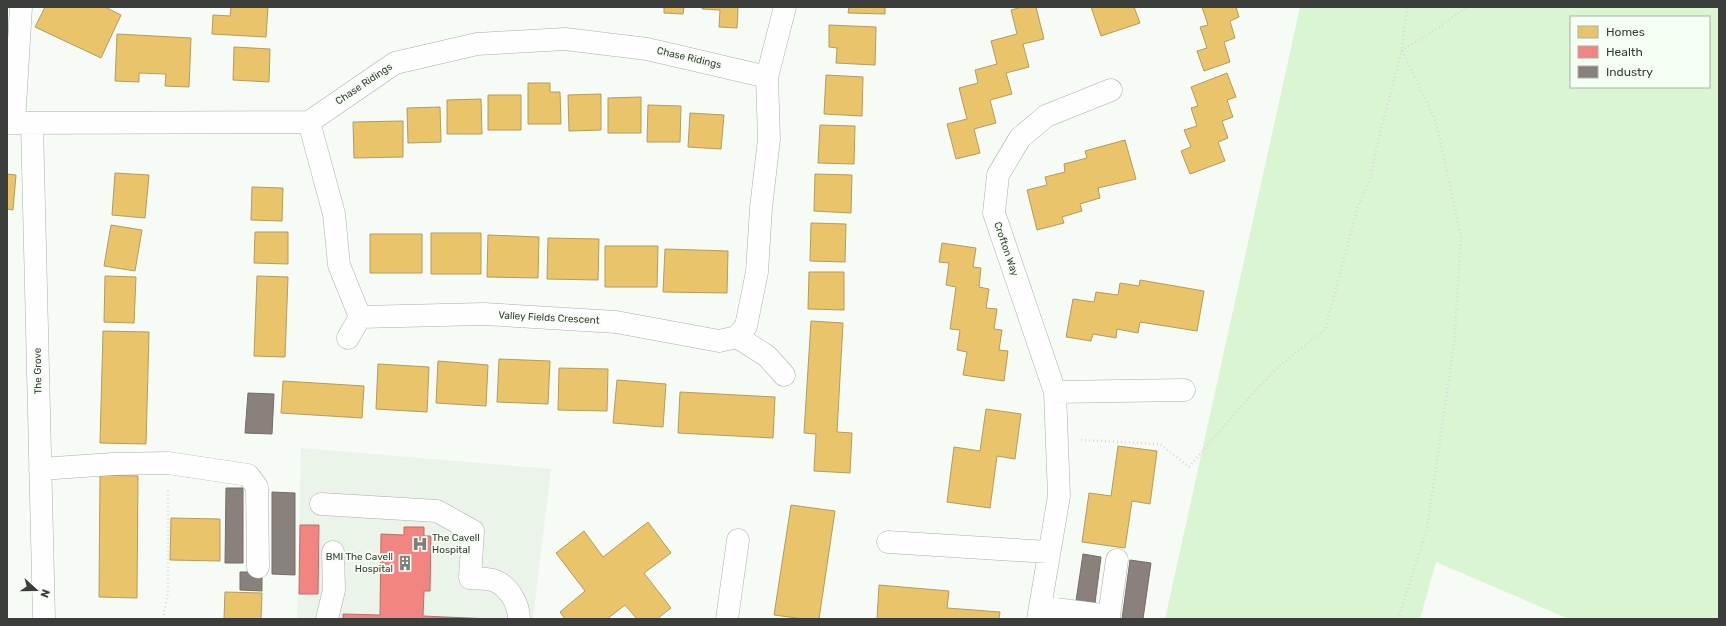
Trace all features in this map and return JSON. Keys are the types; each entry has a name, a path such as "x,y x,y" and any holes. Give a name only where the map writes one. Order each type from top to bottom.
{"street":[{"name":"The Grove","path":"21,7 18,123 40,469 44,619"},
{"path":"784,375 767,356 737,337 746,326 757,272 761,208 769,139 767,77 785,7"},
{"name":"Chase Ridings","path":"309,122 395,63 477,44 565,39 647,48 767,77"},
{"name":"Crofton Way","path":"1039,613 1048,552 1059,496 1055,392 994,213 998,175 1020,138 1046,116 1111,90"},
{"path":"18,123 309,122 334,214 339,265 360,317 348,338"},
{"name":"Valley Fields Crescent","path":"360,317 484,314 616,322 719,341 737,337"},
{"path":"1055,392 1184,390"},
{"path":"40,469 113,464 168,463 248,476 258,487 258,567"},
{"path":"321,504 437,510 472,531 470,578 494,580 506,588 515,600 519,613 519,619"},
{"path":"727,619 738,540"},
{"path":"888,542 1048,552"},
{"path":"327,619 334,590 333,552"},
{"path":"1039,613 1109,616 1117,560"}],"path":[{"path":"1057,439 1160,444 1189,467 1243,404 1279,366 1325,330 1358,206 1370,180 1376,149 1402,50 1407,7"},
{"path":"1402,50 1432,32 1467,7"},
{"path":"1398,619 1427,529 1454,344 1461,237 1436,122 1402,50"},
{"path":"163,619 168,592 168,463"}],"shaded area":[{"name":"The Cavell Hospital","path":"301,448 551,469 533,619 297,619"}],"green space":[{"path":"1300,7 1719,7 1719,619 1569,619 1436,562 1420,619 1165,619"}],"building: Homes":[{"path":"45,7 105,7 121,15 101,58 35,27"},
{"path":"231,7 268,7 266,37 212,34 213,15 230,16"},
{"path":"664,7 684,7 683,14 664,13"},
{"path":"703,7 738,7 737,28 719,27 720,10 702,9"},
{"path":"849,7 885,7 885,14 848,13"},
{"path":"1022,7 1036,7 1044,39 1023,44 1029,67 1006,73 1012,94 990,100 996,123 974,129 980,153 956,159 947,124 967,119 959,88 978,83 975,70 997,64 991,41 1017,34 1011,10"},
{"path":"1091,7 1134,7 1140,23 1101,36"},
{"path":"1202,7 1236,7 1239,17 1230,21 1235,38 1224,42 1230,62 1204,71 1197,51 1207,48 1200,27 1208,25"},
{"path":"829,25 876,27 875,65 836,63 837,48 829,47"},
{"path":"117,34 191,38 189,87 165,86 166,74 139,73 139,82 115,81"},
{"path":"234,47 270,49 269,82 233,80"},
{"path":"1227,73 1236,97 1227,100 1233,117 1222,121 1228,138 1218,142 1225,161 1190,174 1181,151 1191,147 1184,130 1197,126 1191,108 1198,106 1191,87"},
{"path":"826,75 863,77 862,116 824,114"},
{"path":"528,83 550,83 550,92 560,92 561,124 528,124"},
{"path":"601,94 601,130 569,131 568,95"},
{"path":"488,95 521,95 521,130 488,130"},
{"path":"641,97 641,133 608,133 608,98"},
{"path":"481,99 482,134 447,134 447,100"},
{"path":"648,105 681,106 680,142 647,142"},
{"path":"440,107 441,142 408,143 407,108"},
{"path":"690,113 724,115 721,149 688,147"},
{"path":"403,121 403,157 354,158 353,122"},
{"path":"820,125 855,126 854,164 818,163"},
{"path":"1125,140 1136,179 1098,188 1100,198 1080,204 1082,211 1062,217 1064,223 1037,230 1027,190 1047,185 1045,177 1065,172 1064,164 1087,158 1085,151"},
{"path":"115,173 149,175 145,218 112,215"},
{"path":"7,174 16,175 13,210 7,209"},
{"path":"815,174 852,175 851,213 814,211"},
{"path":"252,187 283,188 282,221 251,220"},
{"path":"811,223 846,224 845,262 810,261"},
{"path":"111,225 142,230 135,271 104,266"},
{"path":"255,232 288,232 288,264 254,263"},
{"path":"431,233 481,233 481,274 431,274"},
{"path":"370,234 422,234 422,273 370,273"},
{"path":"488,235 539,237 538,278 487,277"},
{"path":"548,238 599,239 598,280 547,279"},
{"path":"942,243 976,248 973,267 981,268 979,287 989,289 986,308 997,309 994,329 1002,330 999,350 1008,351 1004,381 963,375 967,352 957,350 960,330 950,329 956,287 946,285 949,263 939,262"},
{"path":"605,246 658,246 657,287 605,287"},
{"path":"665,249 728,251 727,293 663,292"},
{"path":"809,272 844,272 844,310 808,309"},
{"path":"105,276 136,277 134,323 104,322"},
{"path":"257,276 288,277 285,357 254,356"},
{"path":"1140,280 1204,291 1197,331 1140,322 1138,333 1117,329 1116,338 1093,334 1091,341 1066,337 1073,299 1094,302 1096,292 1118,295 1120,283 1139,286"},
{"path":"811,321 843,323 837,432 852,433 850,473 814,471 816,434 804,433"},
{"path":"103,331 149,332 146,444 100,443"},
{"path":"499,359 550,361 548,404 497,402"},
{"path":"438,361 488,365 486,406 436,403"},
{"path":"378,364 429,367 427,412 376,409"},
{"path":"559,368 608,369 607,411 558,410"},
{"path":"617,380 666,384 663,427 613,423"},
{"path":"283,381 364,386 362,418 281,413"},
{"path":"680,392 775,397 773,438 678,433"},
{"path":"986,409 1021,414 1015,459 997,456 990,508 947,502 954,447 980,451"},
{"path":"1118,446 1157,451 1150,504 1132,501 1125,548 1082,542 1089,493 1111,496"},
{"path":"100,475 138,476 137,598 99,597"},
{"path":"791,505 835,511 819,619 804,619 774,615"},
{"path":"171,518 220,519 220,561 170,560"},
{"path":"648,522 671,553 644,573 671,608 657,619 637,619 625,605 607,619 565,619 560,612 585,591 556,553 584,531 603,557"},
{"path":"879,585 949,591 947,608 1000,612 999,619 877,619"},
{"path":"225,592 262,593 261,619 224,619"}],"building: Health":[{"path":"300,525 319,525 318,594 299,594"},
{"name":"BMI The Cavell Hospital","path":"404,527 424,527 424,536 431,536 430,591 424,591 423,616 490,619 343,619 343,614 380,615 381,534 404,535"}],"building: Industry":[{"path":"248,393 274,394 272,434 245,433"},
{"path":"226,488 243,488 243,563 225,563"},
{"path":"272,492 295,493 295,575 272,574"},
{"path":"1083,554 1101,557 1095,603 1076,601"},
{"path":"1130,560 1151,563 1143,619 1122,619"},
{"path":"240,572 262,572 262,591 240,590"}],"place":[{"name":"The Cavell Hospital","path":"420,544"},
{"name":"BMI The Cavell Hospital","path":"405,563"}]}
